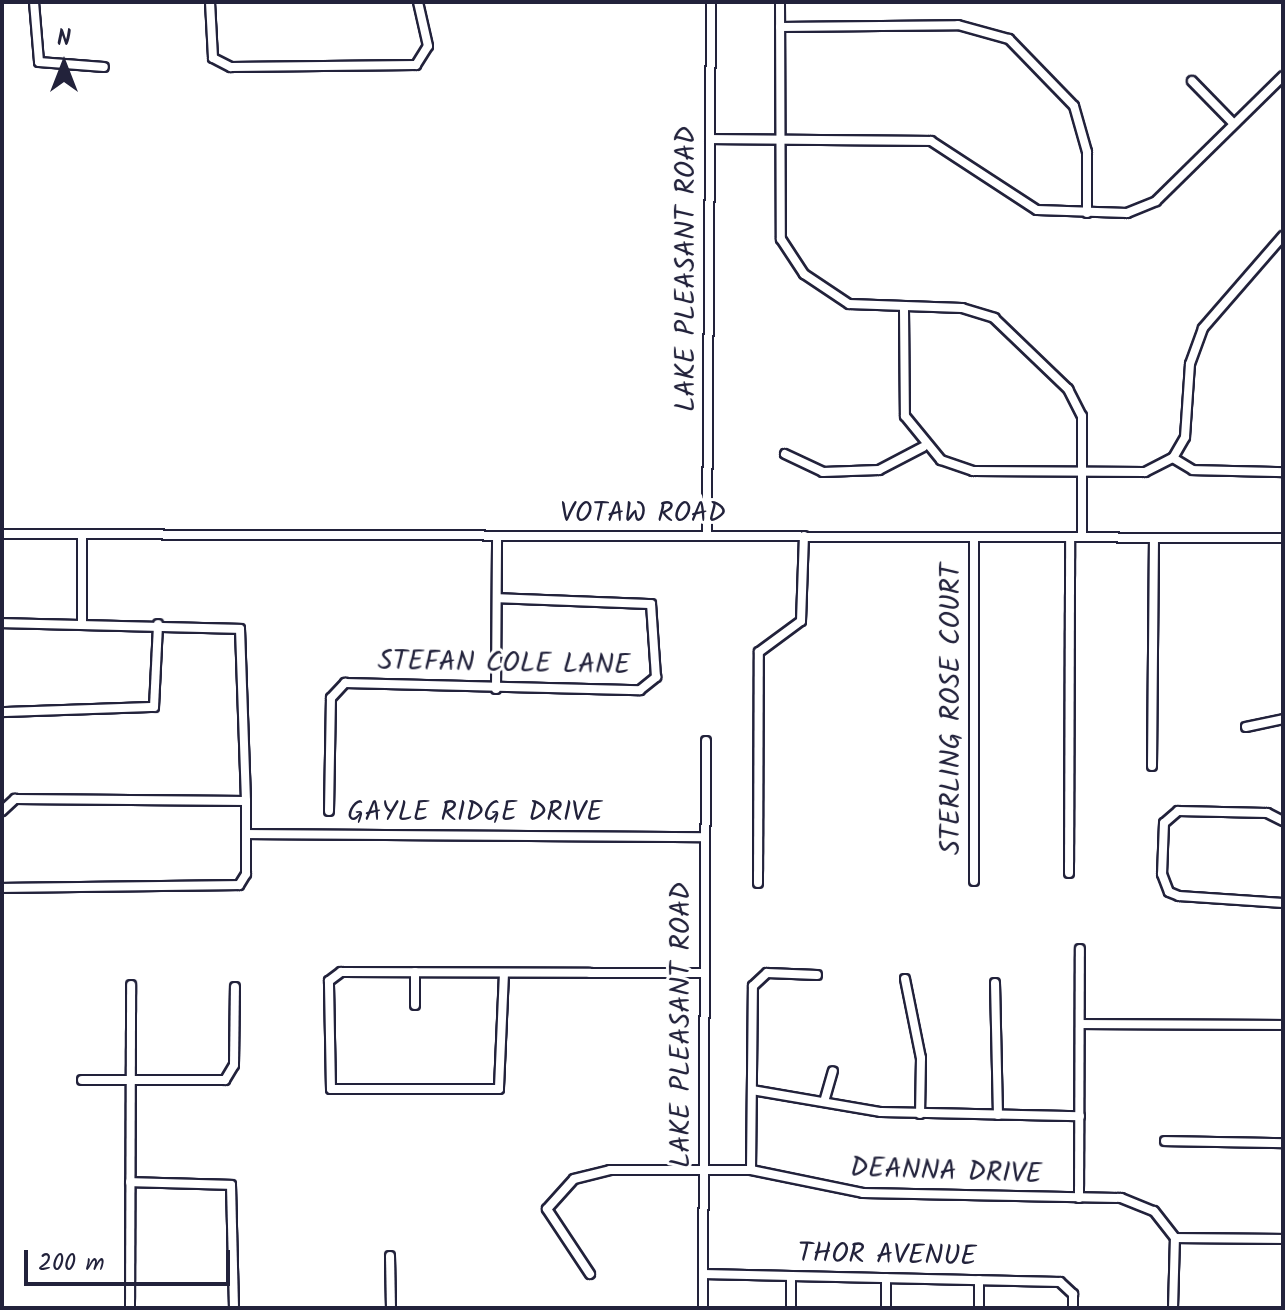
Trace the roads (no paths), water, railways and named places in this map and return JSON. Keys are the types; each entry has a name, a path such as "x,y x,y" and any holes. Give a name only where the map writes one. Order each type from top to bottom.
{"street":[{"path":"34,2 39,62 104,67"},
{"path":"210,2 215,62 416,65 428,46 418,2"},
{"name":"LAKE PLEASANT ROAD","path":"707,536 711,2"},
{"path":"780,2 778,138 781,239 804,274 849,304 904,310 962,308 994,318 1077,401 1083,472 1082,537"},
{"path":"780,27 958,25 1009,39 1074,106 1087,152 1087,213"},
{"path":"710,139 931,141 1037,210 1127,213 1156,201 1283,76"},
{"path":"1192,81 1234,124"},
{"path":"904,310 903,402 923,447 973,471 1145,472 1173,458 1187,426 1190,364 1203,328 1283,236"},
{"path":"785,454 823,472 879,470 923,447"},
{"path":"1173,458 1193,470 1283,472"},
{"name":"VOTAW ROAD","path":"2,534 1283,538"},
{"path":"82,534 82,624"},
{"path":"496,689 497,536"},
{"path":"758,883 759,652 801,621 804,536"},
{"name":"STERLING ROSE COURT","path":"974,537 974,881"},
{"path":"1069,873 1070,537"},
{"path":"1152,766 1154,538"},
{"name":"STEFAN COLE LANE","path":"329,811 337,687 640,690 656,677 651,604 497,598"},
{"path":"2,623 158,624 240,629 246,801 246,834 239,885 2,888"},
{"path":"2,712 154,707 158,624"},
{"path":"1246,727 1283,719"},
{"name":"LAKE PLEASANT ROAD","path":"703,1308 706,741"},
{"path":"2,811 15,799 246,801"},
{"path":"1282,900 1169,892 1162,831 1167,816 1178,811 1267,813 1283,821"},
{"name":"GAYLE RIDGE DRIVE","path":"246,834 704,837"},
{"path":"1079,1198 1080,949"},
{"path":"504,973 499,1089 331,1089 329,981 341,972 704,973"},
{"path":"415,972 415,1005"},
{"path":"751,1170 758,977 817,975"},
{"path":"905,979 921,1058 920,1114"},
{"path":"995,983 998,1115"},
{"path":"130,1308 131,985"},
{"path":"82,1080 231,1076 235,987"},
{"path":"1080,1024 1283,1025"},
{"path":"824,1102 833,1071"},
{"path":"752,1090 920,1114 1080,1116"},
{"path":"1165,1141 1283,1143"},
{"name":"DEANNA DRIVE","path":"590,1274 548,1215 557,1190 589,1172 751,1170 863,1193 1136,1201 1175,1238"},
{"path":"130,1182 231,1185 234,1308"},
{"path":"1173,1308 1175,1238 1283,1239"},
{"path":"390,1256 391,1308"},
{"name":"THOR AVENUE","path":"703,1274 979,1280 1069,1286 1073,1308"},
{"path":"791,1276 791,1308"},
{"path":"886,1278 886,1308"},
{"path":"979,1280 979,1308"}]}
